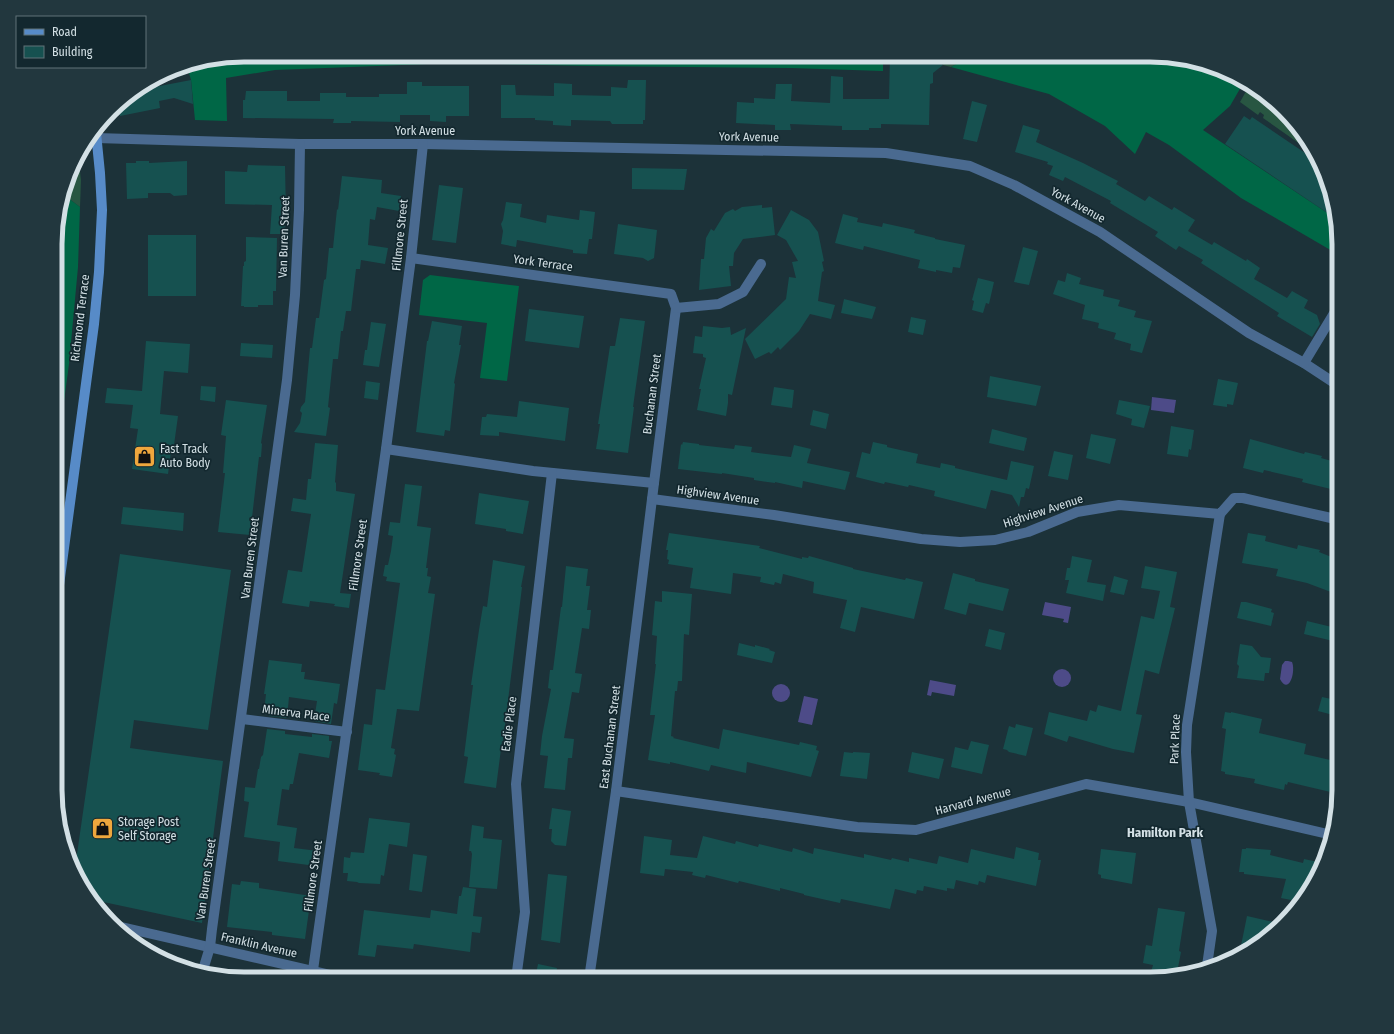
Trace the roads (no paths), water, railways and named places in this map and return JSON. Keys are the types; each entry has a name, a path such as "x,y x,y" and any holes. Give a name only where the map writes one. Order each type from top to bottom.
{"main road":[{"name":"Richmond Terrace","path":"62,562 99,272 102,210 96,138"}],"street":[{"name":"York Avenue","path":"99,135 300,144 423,144 886,153 970,166 1014,185 1100,232 1248,333 1304,363 1332,381"},
{"name":"Van Buren Street","path":"204,968 210,947 287,380 295,295 300,144"},
{"name":"Fillmore Street","path":"313,970 386,449 411,258 423,144"},
{"name":"York Terrace","path":"411,258 671,294"},
{"path":"676,308 719,304 743,292 761,264"},
{"name":"Buchanan Street","path":"652,499 676,308 671,294"},
{"path":"1304,363 1332,317"},
{"path":"386,449 552,473 654,483"},
{"name":"Eadie Place","path":"517,972 525,912 516,784 552,473"},
{"path":"1220,514 1234,498 1243,498 1332,518"},
{"name":"Highview Avenue","path":"652,499 921,539 960,542 995,540 1028,532 1076,512 1120,505 1220,514"},
{"name":"East Buchanan Street","path":"590,972 616,791 652,499"},
{"name":"Park Place","path":"1208,962 1212,931 1189,802 1186,752 1187,725 1220,514"},
{"name":"Minerva Place","path":"242,719 347,732"},
{"name":"Harvard Avenue","path":"616,791 857,828 916,830 1086,784 1189,802 1327,834"},
{"name":"Franklin Avenue","path":"125,928 321,972"}],"place":[{"name":"Fast Track Auto Body","path":"144,456"},
{"name":"Storage Post Self Storage","path":"103,829"}],"district":[{"name":"Hamilton Park","path":"1165,832"}]}
